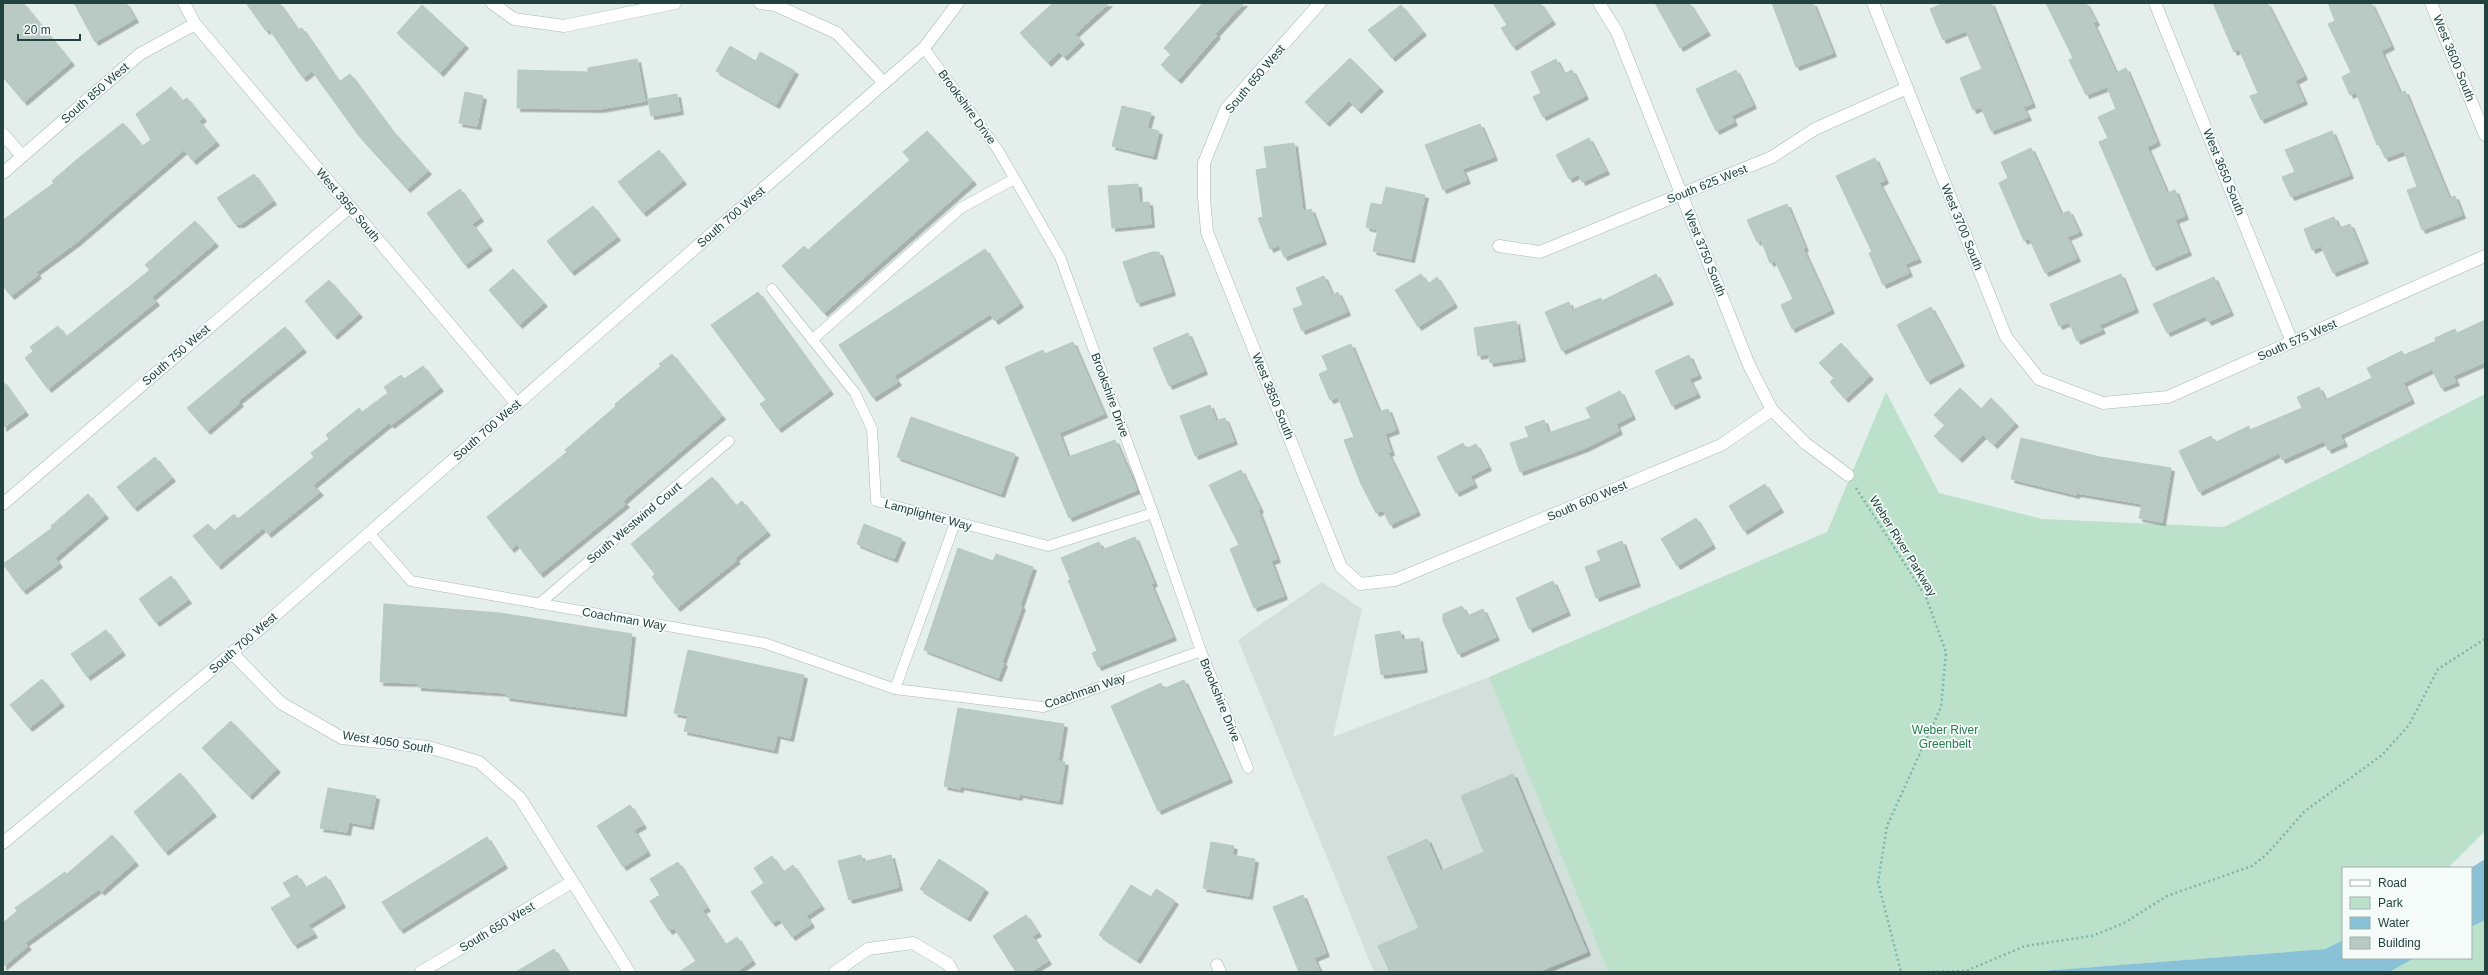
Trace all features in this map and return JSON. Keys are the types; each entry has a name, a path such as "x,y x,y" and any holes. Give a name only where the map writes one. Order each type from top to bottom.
{"street":[{"name":"West 3950 South","path":"184,3 195,24 517,404"},
{"path":"492,3 514,19 564,26 675,3"},
{"path":"760,3 775,5 837,34 884,83"},
{"name":"South 700 West","path":"3,843 232,653 924,48 958,3"},
{"name":"South 650 West","path":"1204,163 1226,109 1320,3"},
{"name":"West 3750 South","path":"1599,3 1617,32 1749,364 1772,410 1805,443 1848,475"},
{"name":"West 3700 South","path":"1873,3 2006,337 2039,379 2103,403"},
{"name":"West 3650 South","path":"2155,3 2292,342"},
{"name":"West 3600 South","path":"2431,3 2485,135"},
{"name":"South 850 West","path":"3,173 140,54 195,24"},
{"name":"South 625 West","path":"1499,246 1540,252 1772,157 1815,129 1907,88"},
{"path":"3,134 22,156"},
{"name":"West 3850 South","path":"1204,163 1204,198 1207,232 1341,567 1360,584 1395,580"},
{"name":"South 750 West","path":"3,504 350,207"},
{"name":"South 575 West","path":"2103,403 2168,397 2485,256"},
{"name":"South 600 West","path":"1395,580 1721,445 1772,410"},
{"name":"West 4050 South","path":"232,653 281,703 342,738 428,747 480,762 520,798 629,972"},
{"name":"South 650 West","path":"421,972 572,882"},
{"path":"835,972 868,949 913,943 948,964 953,972"}],"lane":[{"name":"Brookshire Drive","path":"924,48 998,150 1060,257 1153,513 1201,651 1248,768"},
{"path":"812,340 961,208 1014,179"},
{"name":"Lamplighter Way","path":"772,289 855,393 872,429 876,501 955,523 1048,546 1153,513"},
{"name":"South Westwind Court","path":"539,604 729,442"},
{"path":"895,689 955,523"},
{"name":"Coachman Way","path":"369,533 411,581 764,643 895,689 1043,707 1201,651"}],"path":[{"name":"Weber River Parkway","path":"1848,475 1926,597 1946,652 1941,707 1888,826 1878,882 1901,972"},
{"path":"1927,972 1966,971 2024,946 2092,936 2124,923 2167,896 2252,866 2267,854 2305,811 2382,754 2409,725 2438,669 2485,639"}],"shaded area":[{"path":"1322,582 1362,609 1333,737 1489,677 1608,972 1374,972 1238,640"}],"green space":[{"name":"Weber River Greenbelt","path":"1886,392 1939,493 2042,519 2224,527 2485,394 2485,831 2449,867 2342,867 2342,940 2325,949 2030,972 1608,972 1489,677 1827,532"},
{"path":"2485,920 2485,972 2389,972 2413,959 2472,959 2472,926"}],"water":[{"path":"2485,859 2485,920 2472,926 2472,867"},
{"path":"2342,940 2342,959 2413,959 2389,972 2030,972 2325,949"}],"building":[{"path":"3,3 23,3 71,62 24,102 3,77"},
{"path":"74,3 126,3 135,19 95,42"},
{"path":"246,3 279,3 298,30 302,28 339,82 350,74 390,128 428,171 407,189 359,136 312,71 303,78 269,29 266,31"},
{"path":"1053,3 1109,3 1075,34 1081,41 1064,57 1059,52 1048,63 1020,33"},
{"path":"1203,3 1244,3 1215,34 1217,35 1178,80 1161,65 1171,54 1164,48"},
{"path":"1493,3 1540,3 1552,21 1513,47 1501,28 1507,25"},
{"path":"1655,3 1689,3 1707,32 1680,48"},
{"path":"1772,3 1813,3 1833,53 1796,67"},
{"path":"1944,3 1991,3 2032,104 2023,107 2028,117 1991,131 1981,107 1973,110 1960,78 1982,69 1966,31 1943,40 1930,9"},
{"path":"2046,3 2086,3 2096,22 2093,23 2116,73 2126,68 2157,142 2147,147 2167,193 2175,190 2185,216 2175,220 2188,252 2153,267 2099,142 2108,138 2098,117 2116,109 2107,87 2086,95 2069,60 2073,58"},
{"path":"2213,3 2267,3 2304,76 2295,81 2304,101 2261,120 2250,96 2258,93 2239,49 2234,52"},
{"path":"2328,3 2371,3 2391,46 2381,51 2400,93 2405,91 2449,198 2455,196 2462,215 2422,230 2407,190 2417,187 2404,151 2385,158 2379,144 2377,145 2356,92 2350,95 2342,77 2351,72 2328,24 2335,21"},
{"path":"422,5 465,45 440,73 397,33"},
{"path":"1401,5 1423,32 1392,58 1368,30"},
{"path":"730,46 756,61 760,52 795,71 776,105 716,71"},
{"path":"1350,58 1380,88 1358,110 1349,101 1326,123 1305,102"},
{"path":"637,59 645,101 600,109 517,108 518,70 588,72 588,68"},
{"path":"1556,59 1564,74 1572,70 1585,96 1543,117 1533,97 1541,93 1531,72"},
{"path":"1736,70 1753,105 1731,116 1734,122 1716,131 1696,89"},
{"path":"171,87 182,101 187,98 203,118 199,121 216,142 193,161 184,150 77,242 36,272 38,275 11,296 3,286 3,220 54,183 52,181 123,123 142,146 151,140 136,114"},
{"path":"465,92 483,96 477,126 459,123"},
{"path":"677,94 680,111 651,116 648,99"},
{"path":"1122,106 1151,113 1147,128 1159,131 1153,156 1112,146"},
{"path":"1480,124 1494,157 1462,169 1467,180 1443,190 1425,145"},
{"path":"927,131 973,181 824,313 782,266 804,246 808,250 910,160 903,152"},
{"path":"2332,131 2350,175 2291,197 2282,177 2295,172 2285,150"},
{"path":"1589,138 1606,171 1582,182 1579,174 1569,179 1556,155"},
{"path":"1294,143 1303,212 1311,209 1323,241 1284,257 1279,245 1270,249 1258,218 1263,217 1256,170 1267,168 1264,147"},
{"path":"2031,148 2061,214 2069,211 2079,232 2067,237 2077,258 2045,273 2029,238 2024,241 1999,183 2008,178 2001,162"},
{"path":"659,150 683,181 643,213 618,182"},
{"path":"1875,158 1885,180 1879,183 1918,259 1905,264 1909,273 1883,285 1869,253 1872,252 1836,176"},
{"path":"254,174 273,201 241,224 235,224 217,198"},
{"path":"1138,184 1139,203 1149,202 1151,224 1112,228 1108,186"},
{"path":"1386,187 1425,195 1411,259 1373,251 1378,230 1366,227 1371,203 1382,205"},
{"path":"460,189 480,218 472,224 489,247 465,265 427,213"},
{"path":"1787,204 1805,248 1803,249 1831,310 1792,329 1781,305 1793,299 1775,261 1770,263 1761,240 1757,242 1747,220"},
{"path":"593,206 617,237 571,272 547,241"},
{"path":"2334,217 2339,228 2350,224 2365,260 2333,273 2321,246 2312,250 2304,229"},
{"path":"195,221 215,243 152,297 156,302 48,389 25,358 33,351 30,347 58,326 66,337 150,270 145,265"},
{"path":"985,249 1020,304 995,321 990,314 894,376 898,382 873,398 839,345"},
{"path":"1152,252 1159,252 1172,292 1137,303 1123,262"},
{"path":"513,269 544,303 519,325 489,290"},
{"path":"1421,274 1428,284 1437,277 1454,304 1418,327 1395,290"},
{"path":"1656,274 1670,301 1562,351 1545,312 1569,302 1572,310 1601,298 1602,301"},
{"path":"2121,274 2135,309 2099,325 2102,330 2077,341 2069,322 2059,326 2050,304"},
{"path":"1324,276 1332,295 1338,292 1347,312 1302,331 1293,309 1303,305 1296,288"},
{"path":"2214,277 2230,312 2208,322 2205,316 2167,333 2153,304"},
{"path":"329,280 359,314 334,336 305,301"},
{"path":"758,292 830,391 778,429 760,404 766,400 711,325"},
{"path":"1931,307 1961,363 1927,381 1897,325"},
{"path":"2485,320 2485,362 2453,376 2456,382 2441,388 2432,369 2403,383 2411,400 2340,435 2344,443 2328,450 2324,441 2282,460 2279,453 2199,492 2179,451 2211,436 2214,443 2249,426 2250,430 2302,408 2297,397 2319,387 2325,400 2372,378 2367,368 2402,351 2404,355 2436,341 2435,338 2455,329 2457,333"},
{"path":"1516,321 1522,358 1490,363 1488,354 1478,356 1474,328"},
{"path":"285,327 303,349 238,401 240,403 207,431 187,408"},
{"path":"1188,333 1204,371 1169,386 1153,348"},
{"path":"1073,342 1104,414 1059,433 1068,457 1115,440 1137,490 1069,518 1005,367 1043,350 1045,354"},
{"path":"1841,343 1870,376 1845,399 1830,382 1834,378 1819,363"},
{"path":"1351,344 1379,412 1388,409 1396,430 1385,434 1391,452 1388,453 1417,512 1390,525 1383,510 1376,513 1361,484 1344,440 1354,437 1338,397 1330,400 1319,374 1328,370 1322,356"},
{"path":"672,354 722,416 623,501 626,504 540,574 517,544 511,549 487,517 567,452 565,450 616,406 615,404 661,366 659,364"},
{"path":"1689,355 1698,375 1689,379 1697,394 1672,406 1655,371"},
{"path":"423,366 440,388 391,425 389,423 313,485 320,492 268,534 263,528 218,566 193,536 208,524 214,531 234,514 238,519 314,457 311,453 329,439 326,435 359,408 362,412 388,393 384,387 401,375 404,379"},
{"path":"3,381 25,412 3,428"},
{"path":"1960,388 1981,409 1991,398 2015,423 1994,445 1983,435 1959,459 1934,436 1945,425 1934,415"},
{"path":"1620,391 1632,416 1616,424 1619,431 1585,448 1520,472 1510,443 1529,437 1525,427 1544,420 1548,433 1591,418 1586,408"},
{"path":"1210,405 1216,421 1225,418 1234,441 1195,456 1180,416"},
{"path":"911,417 1015,454 1001,494 897,457"},
{"path":"2021,438 2100,457 2171,468 2162,522 2139,518 2142,504 2077,493 2076,495 2011,479"},
{"path":"1463,443 1466,449 1476,444 1488,467 1470,476 1474,484 1456,493 1437,457"},
{"path":"155,457 172,478 134,508 117,487"},
{"path":"1241,470 1260,509 1258,510 1277,559 1271,561 1284,596 1254,608 1230,549 1239,545 1209,485"},
{"path":"712,477 736,506 742,501 767,532 735,558 737,560 677,608 652,577 655,574 631,544"},
{"path":"1765,484 1780,509 1744,531 1729,506"},
{"path":"88,494 105,515 55,558 59,564 23,591 3,564 52,528 51,526"},
{"path":"1696,518 1712,545 1677,566 1661,539"},
{"path":"864,524 902,539 894,559 857,544"},
{"path":"1135,537 1154,583 1151,584 1173,637 1098,667 1092,653 1097,651 1068,580 1071,581 1061,558 1099,542 1102,550"},
{"path":"1622,541 1637,583 1596,598 1585,567 1601,561 1597,551"},
{"path":"958,548 993,561 996,554 1033,567 1020,605 1022,606 1002,662 1004,663 998,678 924,650"},
{"path":"171,576 188,600 156,623 139,599"},
{"path":"1553,581 1567,612 1529,629 1516,598"},
{"path":"384,604 500,613 632,634 623,713 506,697 507,693 418,687 418,683 380,682"},
{"path":"1462,606 1467,616 1483,609 1496,637 1458,654 1443,621 1443,614"},
{"path":"106,630 122,652 87,677 71,654"},
{"path":"1400,631 1402,640 1419,638 1424,669 1381,675 1375,635"},
{"path":"688,650 804,675 790,738 777,735 774,750 684,731 688,716 674,713"},
{"path":"42,679 61,703 29,728 10,705"},
{"path":"1184,680 1229,779 1158,811 1111,706 1161,683 1163,689"},
{"path":"958,708 1064,724 1058,761 1065,762 1059,801 1019,794 1019,797 960,786 960,789 944,786"},
{"path":"231,721 277,769 249,796 202,748"},
{"path":"180,773 213,813 165,852 134,812"},
{"path":"1513,774 1587,952 1538,972 1390,972 1378,946 1419,928 1387,857 1427,839 1441,871 1484,852 1461,796"},
{"path":"328,788 376,796 370,826 349,822 347,832 320,828"},
{"path":"630,805 643,825 634,830 647,852 623,867 597,826"},
{"path":"112,835 135,862 101,892 99,889 25,943 28,946 3,967 3,923 17,911 15,908 65,872 67,874"},
{"path":"487,837 504,865 400,930 382,902"},
{"path":"1211,842 1234,846 1232,855 1255,859 1249,896 1203,888"},
{"path":"861,855 863,862 891,855 899,887 849,900 838,861"},
{"path":"772,856 783,872 793,865 821,906 806,916 811,924 792,937 779,919 772,923 751,892 764,883 754,868"},
{"path":"939,859 985,889 967,918 920,889"},
{"path":"678,862 707,908 702,910 725,945 737,937 752,961 736,972 679,972 696,961 674,928 669,931 650,901 660,895 650,879"},
{"path":"297,875 305,888 326,876 342,904 308,925 314,934 294,945 271,908 291,896 283,883"},
{"path":"1131,885 1151,897 1156,889 1175,901 1137,960 1099,935"},
{"path":"1303,895 1326,953 1314,958 1320,972 1299,972 1273,907"},
{"path":"1026,915 1038,933 1032,936 1048,961 1030,972 1016,972 993,936"},
{"path":"554,949 568,972 516,972"}]}
